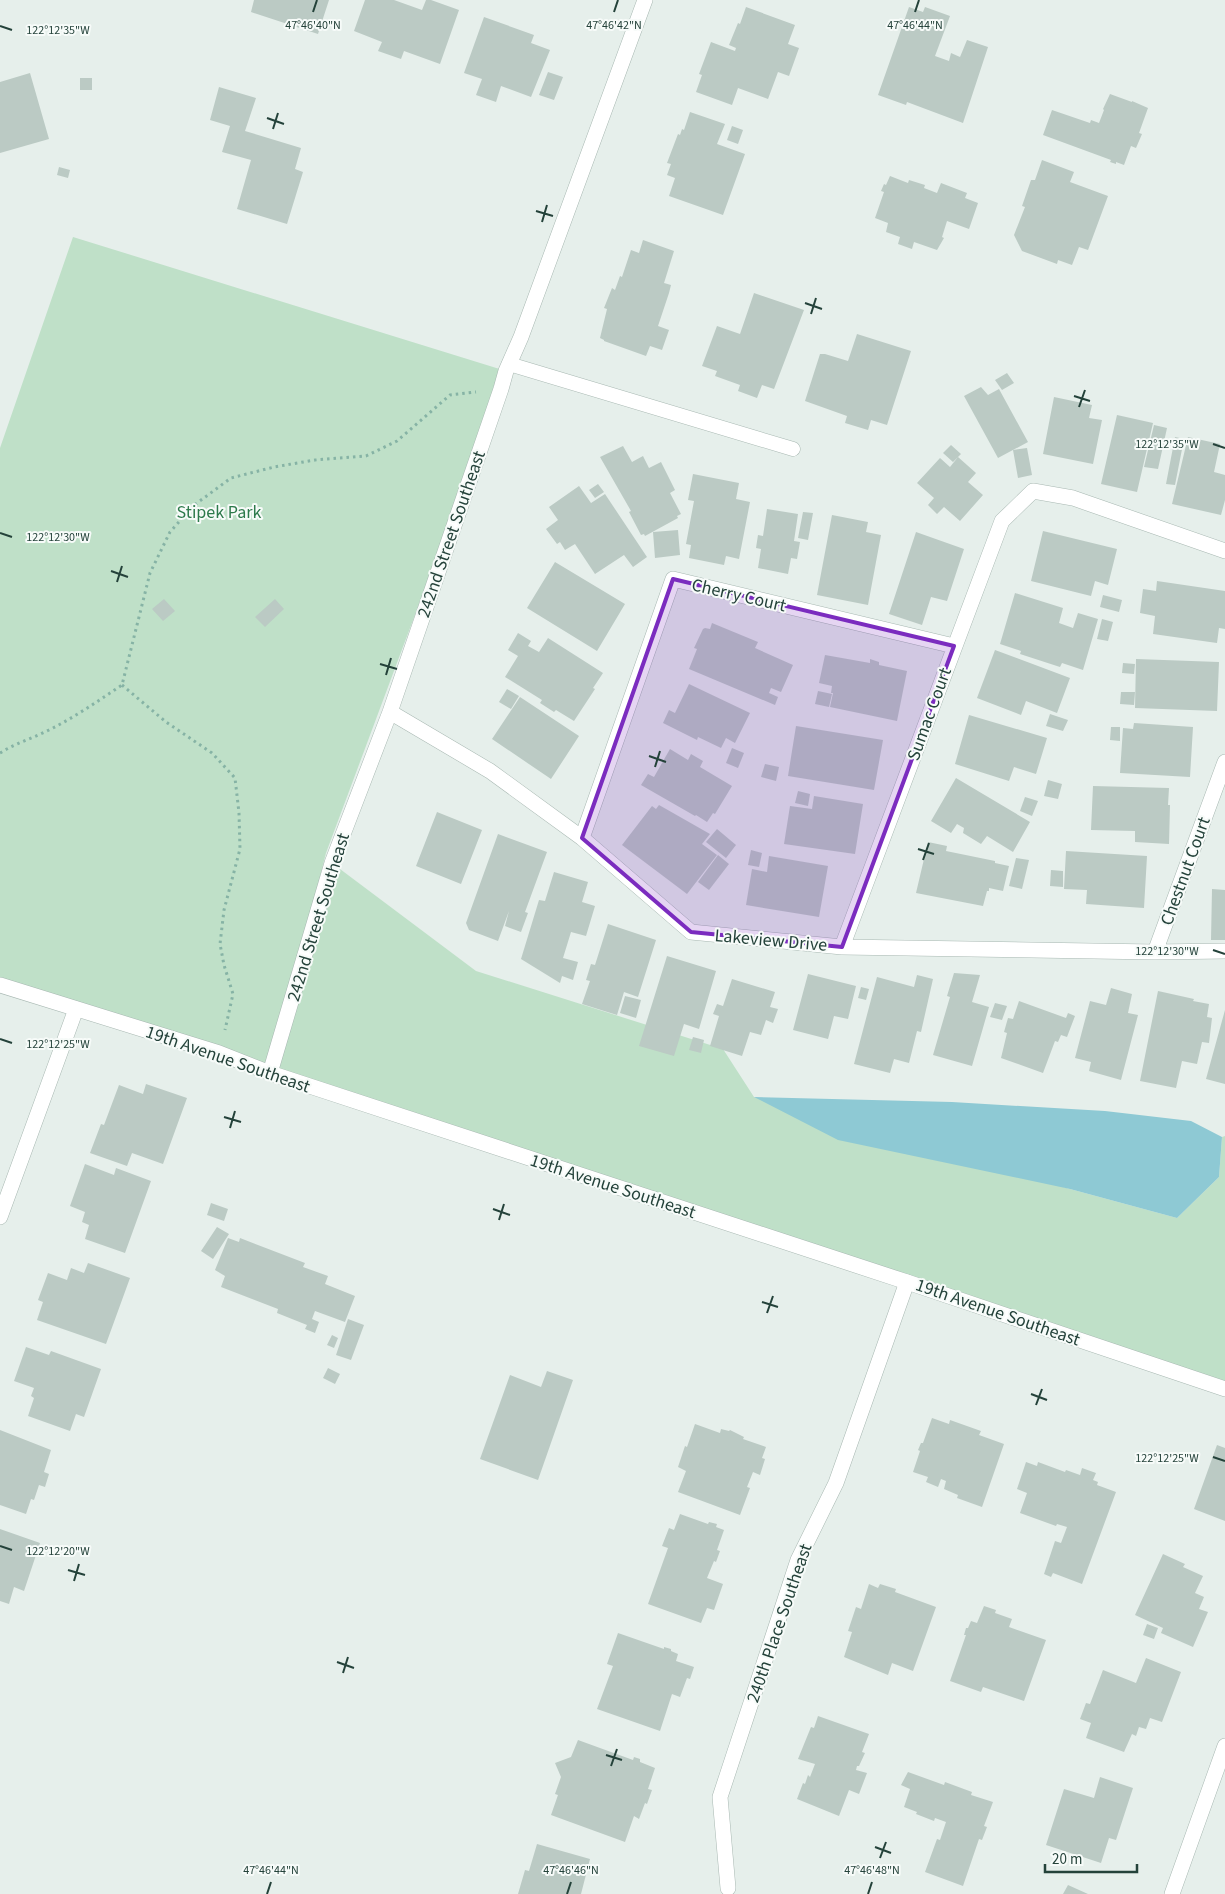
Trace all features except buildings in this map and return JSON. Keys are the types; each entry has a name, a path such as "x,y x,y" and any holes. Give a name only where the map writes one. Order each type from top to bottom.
{"street":[{"name":"242nd Street Southeast","path":"270,1073 332,863 390,712 509,364 521,337 645,0"},
{"name":"Sumac Court","path":"842,947 1002,521 1033,491 1072,498 1225,552"},
{"name":"Cherry Court","path":"582,838 673,579 954,646"},
{"name":"Lakeview Drive","path":"390,712 490,771 582,838 691,932 842,947 1154,952 1225,951"},
{"name":"Chestnut Court","path":"1154,952 1225,762"},
{"name":"19th Avenue Southeast","path":"0,985 220,1053 270,1073 907,1282 1225,1390"},
{"path":"0,1217 76,1010"},
{"name":"240th Place Southeast","path":"728,1888 720,1797 798,1560 836,1483 907,1282"},
{"path":"1172,1894 1225,1746"}],"lane":[{"path":"509,364 793,449"}],"path":[{"path":"0,753 11,746 48,731 92,706 122,685 150,573 170,532 193,506 231,478 290,464 366,456 397,441 450,395 501,389"},
{"path":"122,685 166,722 212,753 235,778 239,813 240,849 224,910 220,944 233,994 220,1053"}],"highlighted area":[{"path":"673,579 954,646 842,947 691,932 582,838"}],"green space":[{"name":"Stipek Park","path":"73,237 506,371 326,853 275,1054 332,863 476,971 723,1049 754,1097 1070,1189 1177,1218 1219,1177 1222,1137 1225,1136 1225,1389 0,986 0,448"}],"water":[{"path":"754,1097 952,1102 1105,1111 1191,1121 1222,1137 1219,1177 1177,1218 1070,1189 838,1140"}]}
